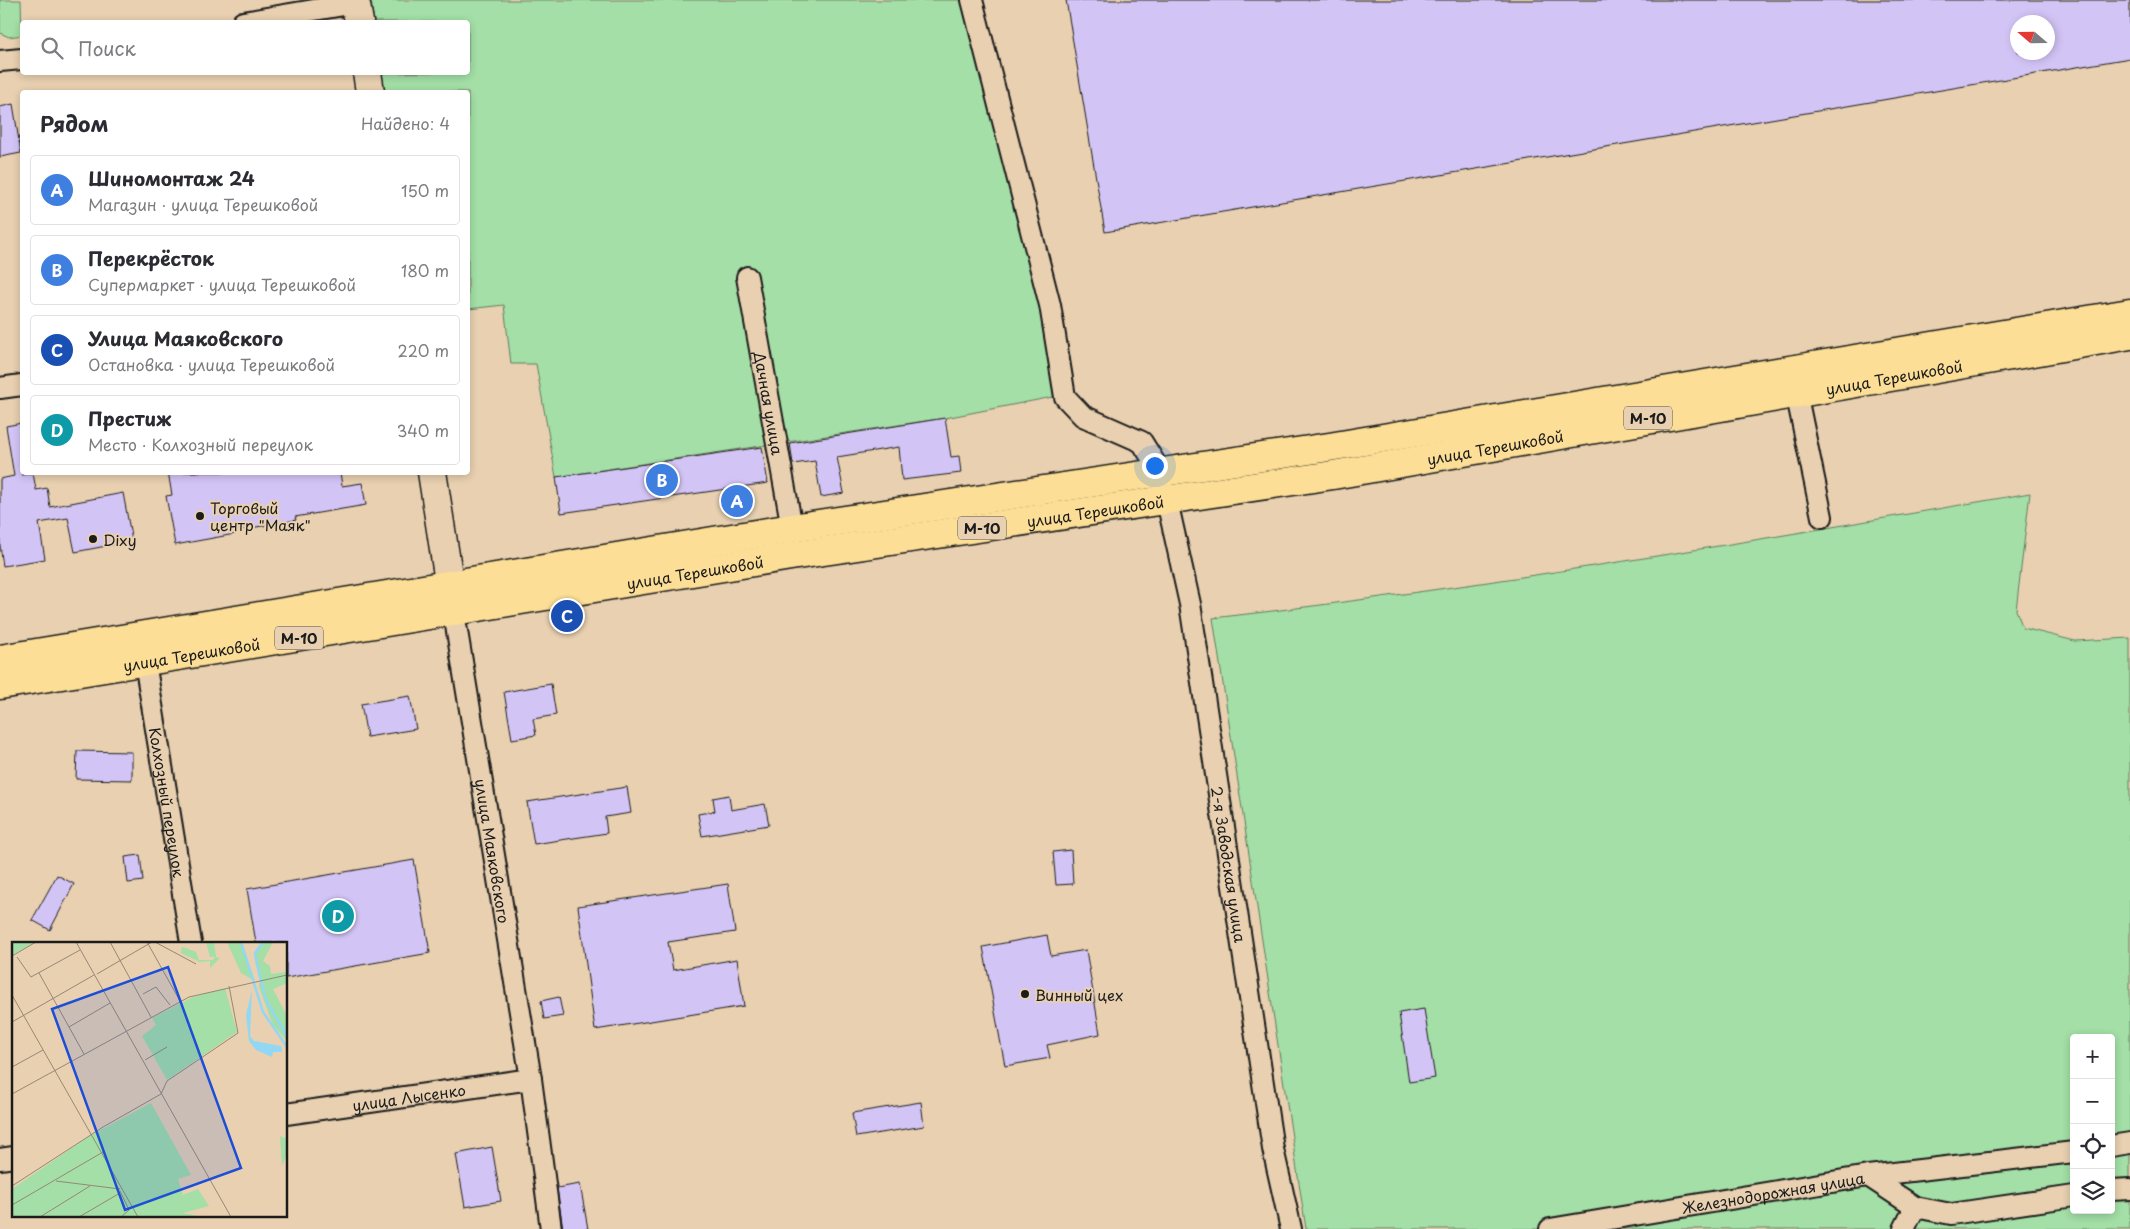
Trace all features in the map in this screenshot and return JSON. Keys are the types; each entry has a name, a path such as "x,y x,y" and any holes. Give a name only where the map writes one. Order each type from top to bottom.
{"highway":[{"name":"улица Терешковой","path":"0,659 792,528 1330,447 2130,313"},
{"name":"улица Терешковой","path":"0,686 797,555 1167,501 1342,473 2130,335"}],"street":[{"name":"2-я Заводская улица","path":"972,0 1050,305 1065,398 1083,416 1142,442 1155,462 1167,501 1190,604 1273,1149 1291,1229"},
{"path":"259,20 357,8"},
{"path":"0,62 20,58"},
{"path":"358,75 361,90"},
{"path":"367,75 370,90"},
{"name":"Дачная улица","path":"747,277 792,528"},
{"path":"0,388 20,385"},
{"path":"1796,392 1822,517"},
{"name":"улица Маяковского","path":"432,475 531,1079 551,1229"},
{"name":"Колхозный переулок","path":"145,662 191,942"},
{"name":"улица Лысенко","path":"288,1114 531,1079"},
{"path":"2115,1145 2130,1143"},
{"name":"Железнодорожная улица","path":"1550,1229 1868,1176 2070,1152"},
{"path":"1868,1176 1915,1207 1952,1222 2070,1197"},
{"path":"2115,1190 2130,1189"},
{"path":"1904,1229 1915,1207"}],"green space":[{"path":"0,0 21,0 20,35 9,37 0,33"},
{"path":"371,0 966,0 1034,272 1058,396 945,418 556,477 536,364 511,364 504,305 470,309 470,90 385,90 382,75 470,75 470,20 374,20"},
{"path":"2030,493 2016,610 2023,628 2075,641 2130,638 2130,1229 1306,1229 1213,618 1418,592 1724,545"}],"building":[{"path":"1066,0 2130,0 2130,58 1105,232"},
{"path":"13,104 20,153 0,157 0,107"},
{"path":"945,418 951,457 959,456 961,473 902,480 899,447 837,457 844,493 821,497 815,461 793,464 790,443"},
{"path":"20,423 20,475 33,475 36,490 47,488 50,507 123,493 132,541 75,552 68,518 39,523 45,559 3,566 0,545 0,479 14,476 6,426"},
{"path":"762,447 768,483 561,513 556,477"},
{"path":"169,475 340,475 342,486 362,483 366,505 295,517 296,520 234,531 235,534 175,545 166,496 172,495"},
{"path":"551,684 556,715 533,719 536,735 512,739 504,692"},
{"path":"410,696 416,729 367,737 361,704"},
{"path":"77,751 132,752 132,780 76,779"},
{"path":"627,787 631,813 605,817 607,833 534,844 527,802"},
{"path":"729,795 731,810 765,804 769,825 702,836 698,814 715,811 713,798"},
{"path":"1071,850 1073,884 1056,885 1053,852"},
{"path":"140,855 143,881 128,883 125,857"},
{"path":"414,860 430,953 288,978 288,942 256,942 247,889"},
{"path":"57,875 74,884 50,930 32,920"},
{"path":"728,884 735,932 668,942 673,970 737,959 744,1006 595,1030 578,906"},
{"name":"Винный цех","path":"1047,935 1051,956 1086,950 1100,1034 1047,1045 1050,1058 1005,1066 983,947"},
{"path":"559,997 563,1016 544,1019 541,1001"},
{"path":"1424,1009 1435,1078 1409,1082 1399,1013"},
{"path":"921,1102 924,1126 856,1137 852,1113"},
{"path":"492,1147 501,1201 465,1207 456,1154"},
{"path":"580,1184 588,1229 563,1229 557,1188"}],"place":[{"name":"Перекрёсток","path":"662,480"},
{"name":"Шиномонтаж 24","path":"737,501"},
{"name":"Торговый центр \"Маяк\"","path":"200,516"},
{"name":"Dixy","path":"93,539"},
{"name":"Улица Маяковского","path":"567,616"},
{"name":"Престиж","path":"338,916"},
{"name":"Винный цех","path":"1025,994"}]}
